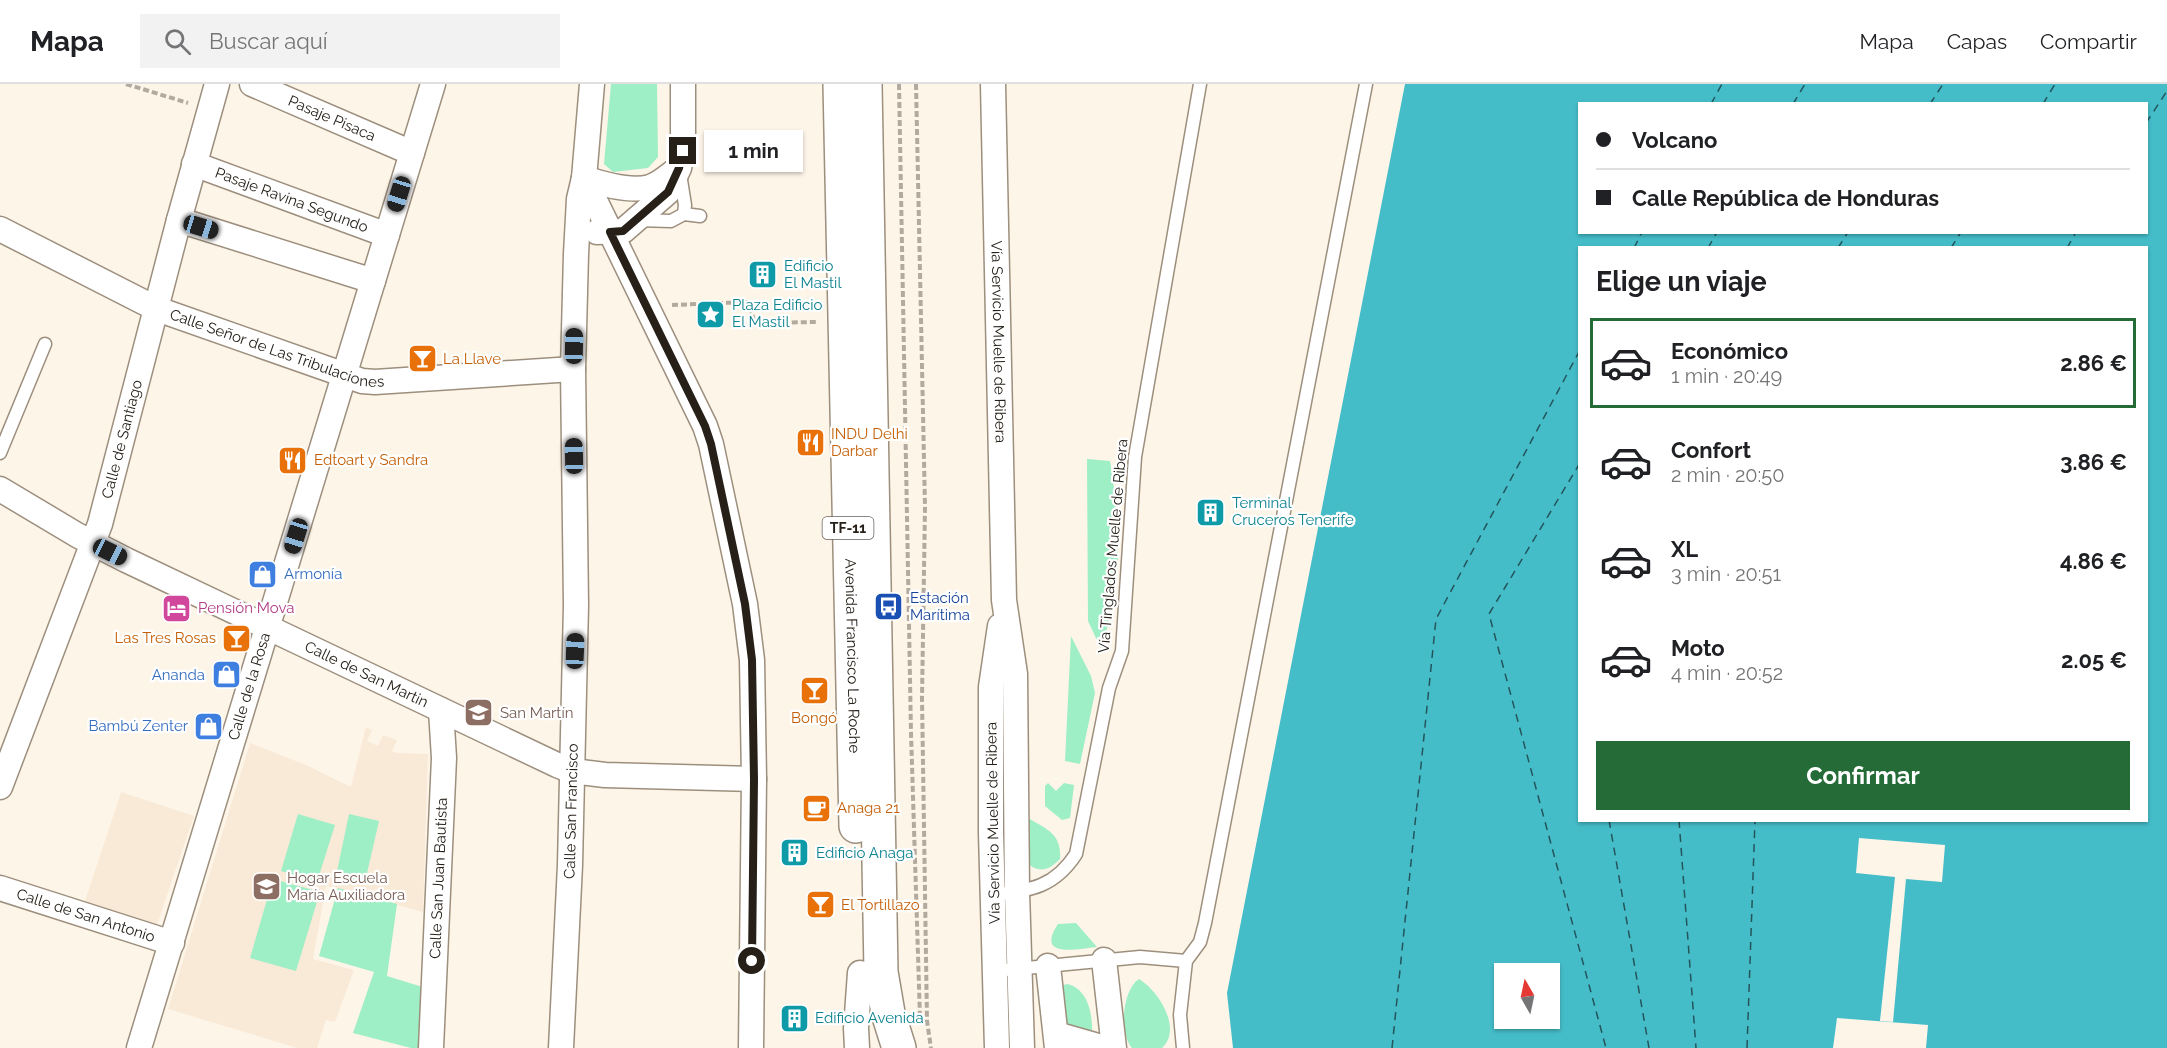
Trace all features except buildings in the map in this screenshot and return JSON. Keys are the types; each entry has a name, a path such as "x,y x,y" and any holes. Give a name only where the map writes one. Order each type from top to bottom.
{"main road":[{"name":"Avenida Francisco La Roche","path":"840,84 849,581 871,972"},
{"name":"Avenida Francisco La Roche","path":"865,84 876,606 871,972"},
{"name":"TF-11","path":"871,972 868,1020 875,1048"},
{"name":"TF-11","path":"871,972 888,1013 898,1048"}],"street":[{"name":"Calle de Santiago","path":"0,787 93,544 157,309 178,220 217,84"},
{"name":"Pasaje Pisaca","path":"252,84 412,153"},
{"name":"Calle de la Rosa","path":"139,1048 433,84"},
{"name":"Calle San Francisco","path":"561,1048 570,865 576,605 573,369 577,232 592,84"},
{"path":"577,232 623,231 668,192 679,168 683,145 683,84"},
{"name":"Vía Servicio Muelle de Ribera","path":"993,84 1004,600 1015,674 1017,892 1022,1048"},
{"name":"Pasaje Ravina Segundo","path":"194,164 387,236"},
{"path":"584,178 603,184 647,187 661,181 679,168"},
{"path":"584,178 705,426 711,444 750,635 754,779 751,1048"},
{"path":"178,220 373,281"},
{"name":"Calle Señor de Las Tribulaciones","path":"0,229 157,309 345,376 375,382 573,369"},
{"name":"Calle de San Martin","path":"0,489 93,544 572,771 605,775 754,779"},
{"name":"Vía Servicio Muelle de Ribera","path":"998,1048 993,895 991,687 1004,600"},
{"name":"Calle San Juan Bautista","path":"431,1048 444,758 441,710"},
{"name":"Calle de San Antonio","path":"0,888 172,943"},
{"path":"1104,960 1114,1048"},
{"path":"1048,966 1056,1041 1105,1048"},
{"name":"Avenida Francisco La Roche","path":"857,1048 856,1028 871,972"}],"lane":[{"name":"Vía Tinglados Muelle de Ribera","path":"1017,892 1051,881 1069,866 1076,854 1109,688 1122,651 1134,457 1200,84"},
{"path":"1183,1048 1180,1015 1186,961 1200,942 1205,923 1366,84"},
{"path":"679,168 684,188 684,214"},
{"path":"635,220 671,221 684,214 700,216"},
{"path":"0,453 45,344"},
{"path":"993,895 1017,892"},
{"path":"995,970 1140,957 1186,961"}],"path":[{"path":"126,84 190,104"},
{"path":"899,84 911,722 920,1020"},
{"path":"916,84 925,507 922,698 927,1021 931,1048"},
{"path":"647,306 748,302 755,323 817,322"}],"shaded area":[{"name":"Hogar Escuela María Auxiliadora","path":"366,727 372,730 367,741 378,746 383,735 397,740 392,751 428,754 423,912 326,886 313,959 354,970 335,1022 326,1020 317,1048 297,1048 168,1009 250,743 306,765 351,787"},
{"path":"121,792 194,816 157,925 85,901"}],"green space":[{"path":"611,84 657,84 658,157 648,168 613,172 604,164"},
{"path":"1087,459 1110,461 1117,517 1116,583 1102,651 1088,621"},
{"path":"1071,636 1091,676 1095,693 1080,764 1065,761"},
{"path":"1048,783 1056,791 1064,783 1074,785 1070,818 1062,820 1045,806 1045,786"},
{"path":"298,814 335,825 317,882 281,871"},
{"path":"349,814 379,821 365,882 336,876"},
{"path":"1025,816 1051,832 1058,843 1060,859 1047,868 1038,869 1032,866 1025,855"},
{"path":"273,879 320,892 296,971 250,958"},
{"path":"338,888 397,904 387,976 429,989 422,1048 411,1048 353,1033 374,972 319,956"},
{"path":"1076,923 1097,947 1070,950 1055,947 1052,943 1052,935 1058,924"},
{"path":"1139,979 1154,992 1166,1010 1170,1031 1168,1040 1162,1048 1132,1048 1125,1032 1126,1002 1129,992"},
{"path":"1068,984 1075,987 1085,998 1092,1020 1092,1035 1066,1030 1058,986"}],"water":[{"path":"1405,84 2167,84 2167,1048 1926,1048 1928,1025 1837,1018 1833,1048 1233,1048 1227,993"}],"pier":[{"path":"1859,838 1945,845 1942,882 1906,879 1893,1022 1880,1021 1895,877 1856,873"}],"ferry route":[{"path":"1712,102 1722,84"},
{"path":"1794,102 1805,84"},
{"path":"1931,102 1943,84"},
{"path":"2044,102 2055,84"},
{"path":"2148,120 2167,91"},
{"path":"1635,246 1641,234"},
{"path":"1709,246 1716,234"},
{"path":"1839,246 1847,234"},
{"path":"1952,246 1960,234"},
{"path":"2068,246 2075,234"},
{"path":"1392,1048 1436,619 1578,354"},
{"path":"1578,466 1489,614 1606,1048"},
{"path":"1609,822 1649,1048"},
{"path":"1679,822 1696,1048"},
{"path":"1747,1048 1755,822"}],"place":[{"name":"Edificio El Mastil","path":"763,275"},
{"name":"Plaza Edificio El Mastil","path":"711,314"},
{"name":"La Llave","path":"422,359"},
{"name":"INDU Delhi Darbar","path":"810,443"},
{"name":"Edtoart y Sandra","path":"293,460"},
{"name":"Terminal Cruceros Tenerife","path":"1211,512"},
{"name":"Armonía","path":"263,574"},
{"name":"Estación Marítima","path":"889,607"},
{"name":"Pensión Mova","path":"177,608"},
{"name":"Las Tres Rosas","path":"237,638"},
{"name":"Ananda","path":"226,675"},
{"name":"Bongó","path":"814,691"},
{"name":"San Martín","path":"479,713"},
{"name":"Bambú Zenter","path":"209,726"},
{"name":"Anaga 21","path":"816,808"},
{"name":"Edificio Anaga","path":"795,853"},
{"name":"Hogar Escuela María Auxiliadora","path":"266,887"},
{"name":"El Tortillazo","path":"820,905"},
{"name":"Edificio Avenida","path":"794,1018"}],"route":[{"path":"683,151 682,161 668,192 623,231 610,232 620,248 705,426 711,444 745,604 752,660 754,779 752,961"}]}
